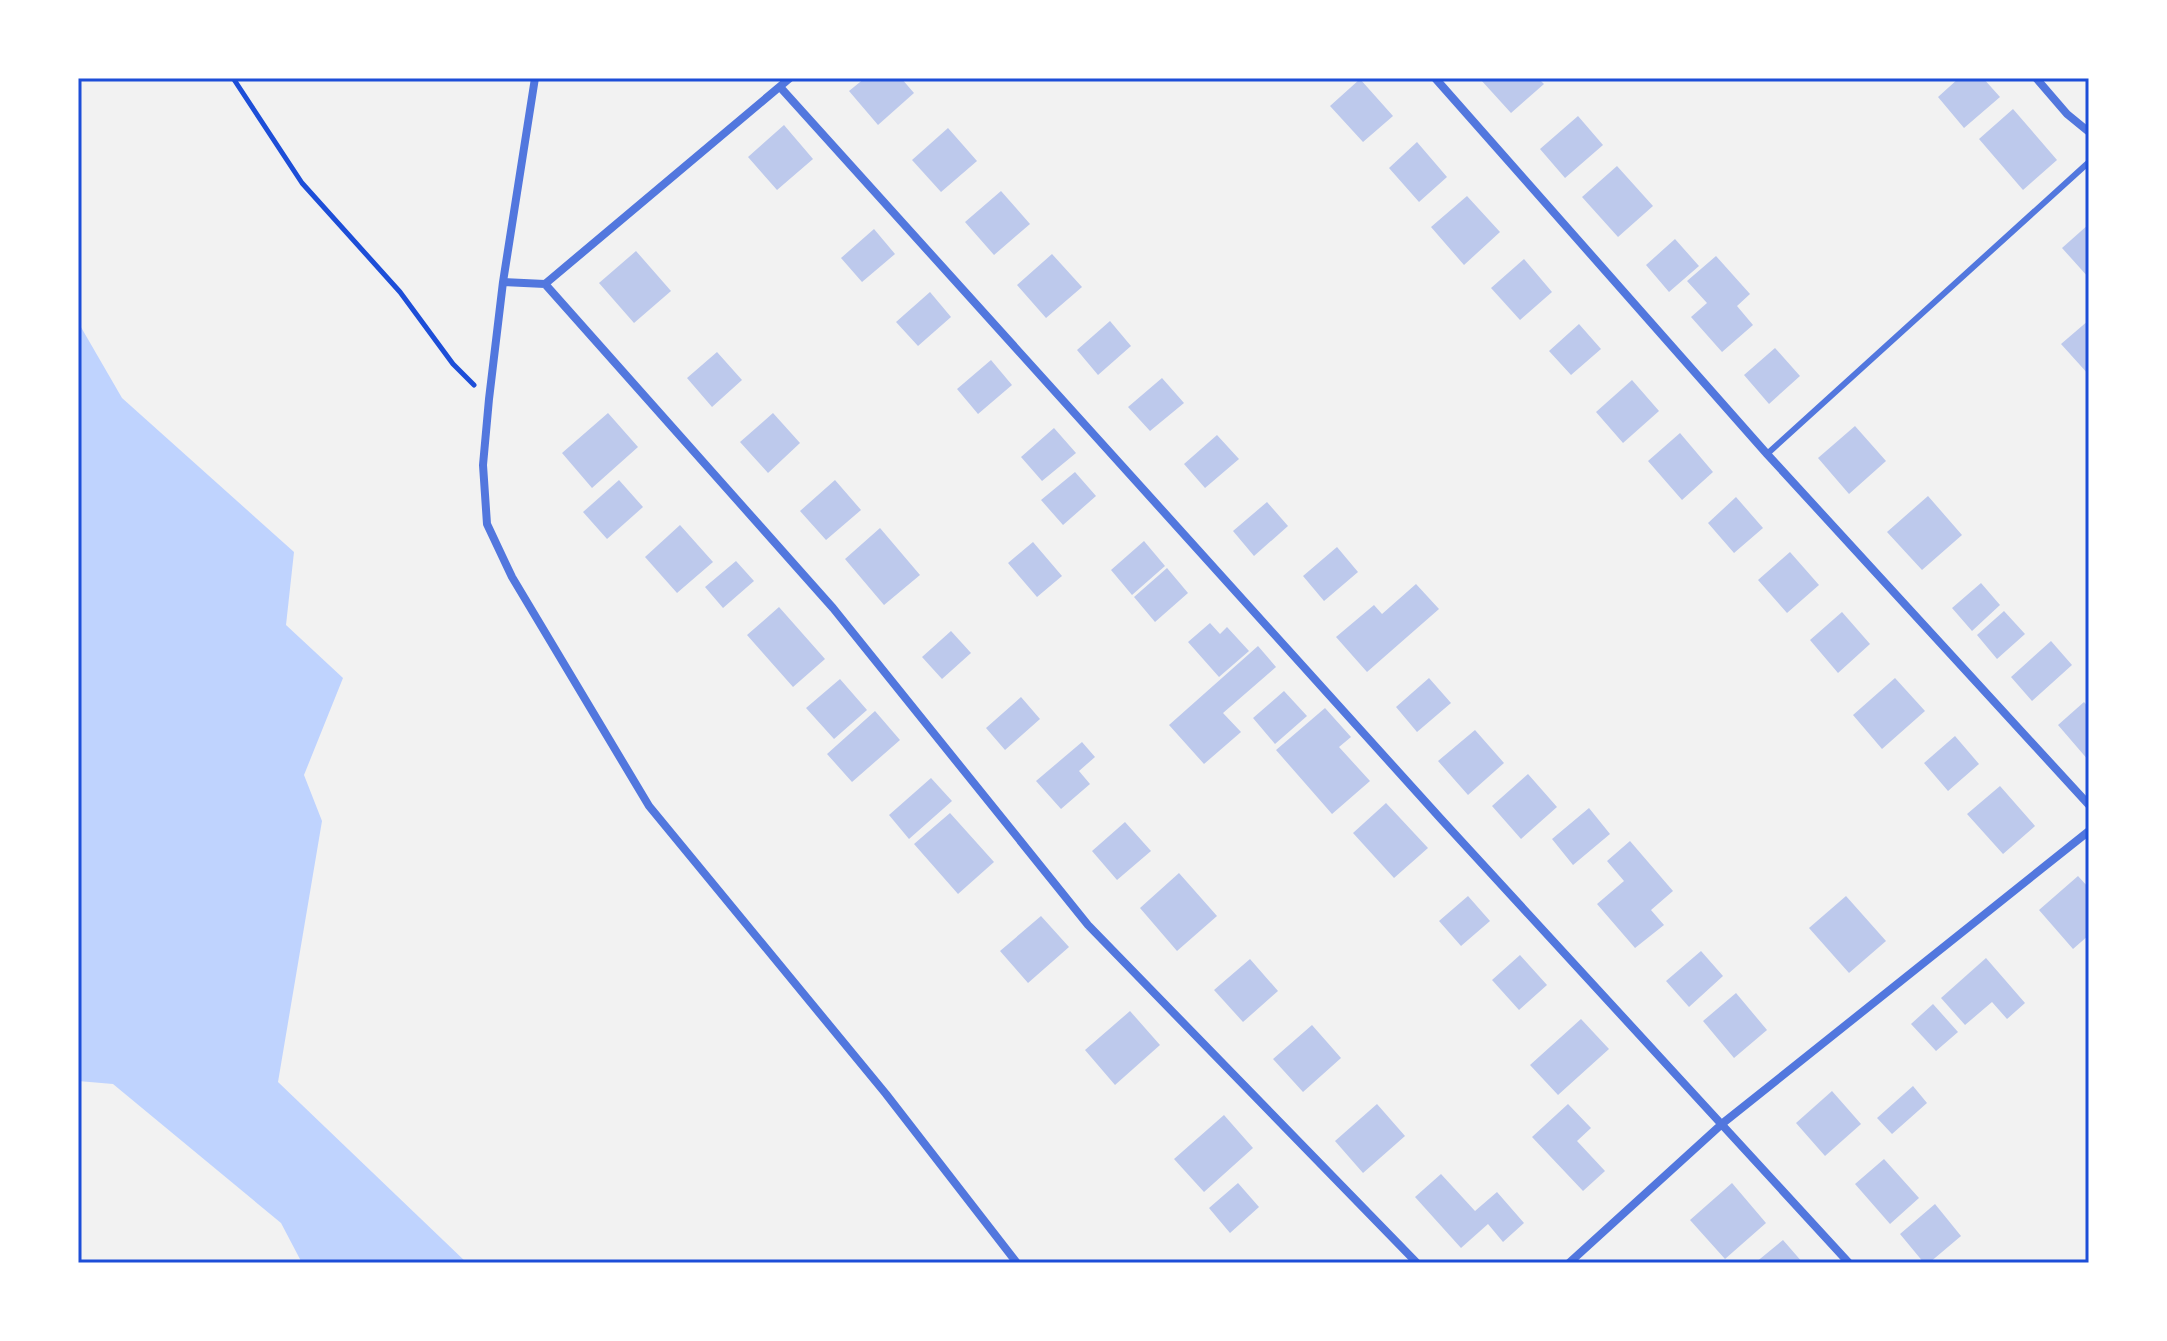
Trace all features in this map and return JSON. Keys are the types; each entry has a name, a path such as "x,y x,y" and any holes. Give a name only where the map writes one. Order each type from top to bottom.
{"street":[{"path":"535,78 503,282 489,399 483,465 487,524 512,577 649,806 886,1094 1017,1263"},
{"path":"503,282 545,284 790,78"},
{"path":"1435,78 1767,454 2089,805"},
{"path":"2036,78 2067,114 2089,132"},
{"path":"780,87 1430,807 1849,1263"},
{"path":"545,284 833,608 1088,925 1417,1263"},
{"path":"1569,1263 1723,1123 2089,831"}],"lane":[{"path":"1767,454 2089,162"}],"path":[{"path":"233,78 302,183 400,292 453,364 489,399"}],"water":[{"path":"78,322 122,398 294,552 286,625 343,678 304,775 322,821 278,1082 467,1263 302,1263 281,1223 113,1084 78,1081"}],"building":[{"path":"865,78 901,78 914,93 878,125 849,91"},
{"path":"1538,78 1544,84 1511,113 1481,80"},
{"path":"1959,78 1983,78 2000,97 1964,128 1938,97"},
{"path":"1360,79 1393,116 1363,142 1330,106"},
{"path":"2013,109 2057,160 2023,190 1979,139"},
{"path":"1578,116 1603,145 1565,178 1540,149"},
{"path":"784,125 813,159 777,190 748,157"},
{"path":"948,128 977,161 941,192 912,160"},
{"path":"1417,142 1447,177 1419,202 1389,168"},
{"path":"1617,166 1653,206 1618,237 1582,197"},
{"path":"1001,191 1030,224 994,255 965,222"},
{"path":"1467,196 1500,232 1464,265 1431,227"},
{"path":"2089,224 2089,278 2062,248"},
{"path":"874,229 895,254 862,282 841,258"},
{"path":"1675,239 1699,266 1669,292 1646,265"},
{"path":"636,251 671,291 634,323 599,283"},
{"path":"1052,254 1082,287 1046,318 1017,285"},
{"path":"1716,256 1750,294 1737,306 1753,325 1722,352 1691,317 1707,303 1687,281"},
{"path":"1524,259 1552,292 1520,320 1491,288"},
{"path":"930,292 951,317 918,346 896,322"},
{"path":"2089,320 2089,375 2061,344"},
{"path":"1110,321 1131,346 1098,375 1077,350"},
{"path":"1579,324 1601,349 1571,375 1549,351"},
{"path":"1775,348 1800,376 1769,404 1744,375"},
{"path":"717,352 742,380 712,407 687,378"},
{"path":"991,360 1012,385 978,414 957,389"},
{"path":"1162,378 1184,403 1150,431 1128,407"},
{"path":"1632,380 1659,411 1623,443 1596,412"},
{"path":"608,413 638,447 592,488 562,453"},
{"path":"773,413 800,443 768,473 740,442"},
{"path":"1855,426 1886,461 1849,494 1818,458"},
{"path":"1054,428 1076,453 1042,481 1021,457"},
{"path":"1680,433 1713,472 1682,500 1648,461"},
{"path":"1217,435 1239,459 1205,488 1184,464"},
{"path":"1075,472 1096,496 1063,525 1041,500"},
{"path":"619,480 643,507 607,539 583,512"},
{"path":"835,480 861,510 826,540 800,511"},
{"path":"1928,496 1962,535 1922,570 1887,532"},
{"path":"1736,497 1763,528 1734,553 1708,523"},
{"path":"1267,502 1288,526 1254,556 1233,531"},
{"path":"680,525 713,562 677,593 645,557"},
{"path":"880,528 920,575 884,605 845,559"},
{"path":"1144,541 1165,566 1132,595 1111,570"},
{"path":"1033,542 1062,576 1037,597 1008,563"},
{"path":"1337,547 1358,572 1324,601 1303,576"},
{"path":"1790,552 1819,585 1787,613 1758,580"},
{"path":"736,561 754,581 723,608 705,587"},
{"path":"1167,568 1188,593 1155,622 1134,597"},
{"path":"1981,583 2000,605 1972,631 1952,608"},
{"path":"1416,584 1439,609 1367,672 1336,637 1374,605 1382,614"},
{"path":"779,607 825,659 793,687 747,635"},
{"path":"2004,611 2025,634 1997,659 1977,635"},
{"path":"1842,612 1870,644 1838,673 1810,640"},
{"path":"1210,623 1220,634 1227,627 1249,651 1219,677 1188,642"},
{"path":"951,631 971,653 942,679 922,657"},
{"path":"2051,641 2072,665 2032,701 2011,677"},
{"path":"1258,646 1276,667 1223,713 1241,732 1204,764 1169,725"},
{"path":"1429,678 1451,703 1417,732 1396,707"},
{"path":"1895,678 1925,711 1882,749 1853,715"},
{"path":"840,679 867,710 834,739 806,708"},
{"path":"1284,691 1307,716 1275,744 1253,718"},
{"path":"1021,697 1040,719 1005,750 986,728"},
{"path":"2084,702 2089,708 2089,761 2058,725"},
{"path":"1325,708 1351,737 1339,747 1370,781 1332,814 1276,750"},
{"path":"875,711 900,740 852,782 827,754"},
{"path":"1475,730 1504,763 1468,795 1438,761"},
{"path":"1955,736 1979,764 1948,791 1924,763"},
{"path":"1082,742 1095,757 1079,771 1090,784 1061,809 1036,781"},
{"path":"1528,774 1557,807 1521,839 1492,806"},
{"path":"931,778 952,801 909,839 889,815"},
{"path":"2000,786 2035,826 2003,854 1967,814"},
{"path":"1386,803 1428,848 1394,878 1353,833"},
{"path":"1589,808 1610,834 1573,865 1552,839"},
{"path":"950,813 994,862 958,894 914,844"},
{"path":"1125,822 1151,851 1117,880 1092,851"},
{"path":"1630,841 1673,891 1651,910 1664,925 1635,948 1597,904 1624,881 1607,861"},
{"path":"1179,873 1217,916 1177,951 1140,908"},
{"path":"2078,876 2089,888 2089,935 2073,949 2039,910"},
{"path":"1468,896 1490,921 1461,946 1439,921"},
{"path":"1846,896 1886,941 1849,973 1809,928"},
{"path":"1041,916 1069,947 1028,983 1000,951"},
{"path":"1701,951 1723,976 1689,1007 1666,981"},
{"path":"1520,955 1547,985 1519,1010 1492,980"},
{"path":"1986,958 2025,1003 2007,1019 1992,1002 1965,1025 1941,998"},
{"path":"1250,959 1278,991 1243,1022 1214,990"},
{"path":"1736,993 1767,1030 1734,1058 1703,1021"},
{"path":"1933,1004 1958,1032 1936,1051 1911,1024"},
{"path":"1130,1011 1160,1045 1115,1085 1085,1050"},
{"path":"1581,1019 1609,1049 1558,1095 1530,1065"},
{"path":"1312,1025 1341,1058 1303,1092 1273,1059"},
{"path":"1913,1086 1927,1103 1892,1134 1877,1118"},
{"path":"1832,1091 1861,1124 1825,1156 1796,1123"},
{"path":"1377,1104 1405,1136 1363,1173 1335,1141"},
{"path":"1568,1104 1591,1128 1577,1141 1605,1171 1583,1191 1532,1137"},
{"path":"1224,1115 1253,1148 1204,1192 1174,1159"},
{"path":"1884,1159 1919,1198 1890,1224 1855,1184"},
{"path":"1441,1174 1475,1211 1497,1192 1524,1223 1503,1242 1488,1224 1461,1248 1415,1197"},
{"path":"1238,1183 1259,1207 1230,1233 1209,1208"},
{"path":"1732,1183 1766,1223 1725,1259 1690,1220"},
{"path":"1935,1204 1961,1236 1929,1263 1924,1263 1900,1234"},
{"path":"1783,1240 1803,1263 1755,1263"}]}
